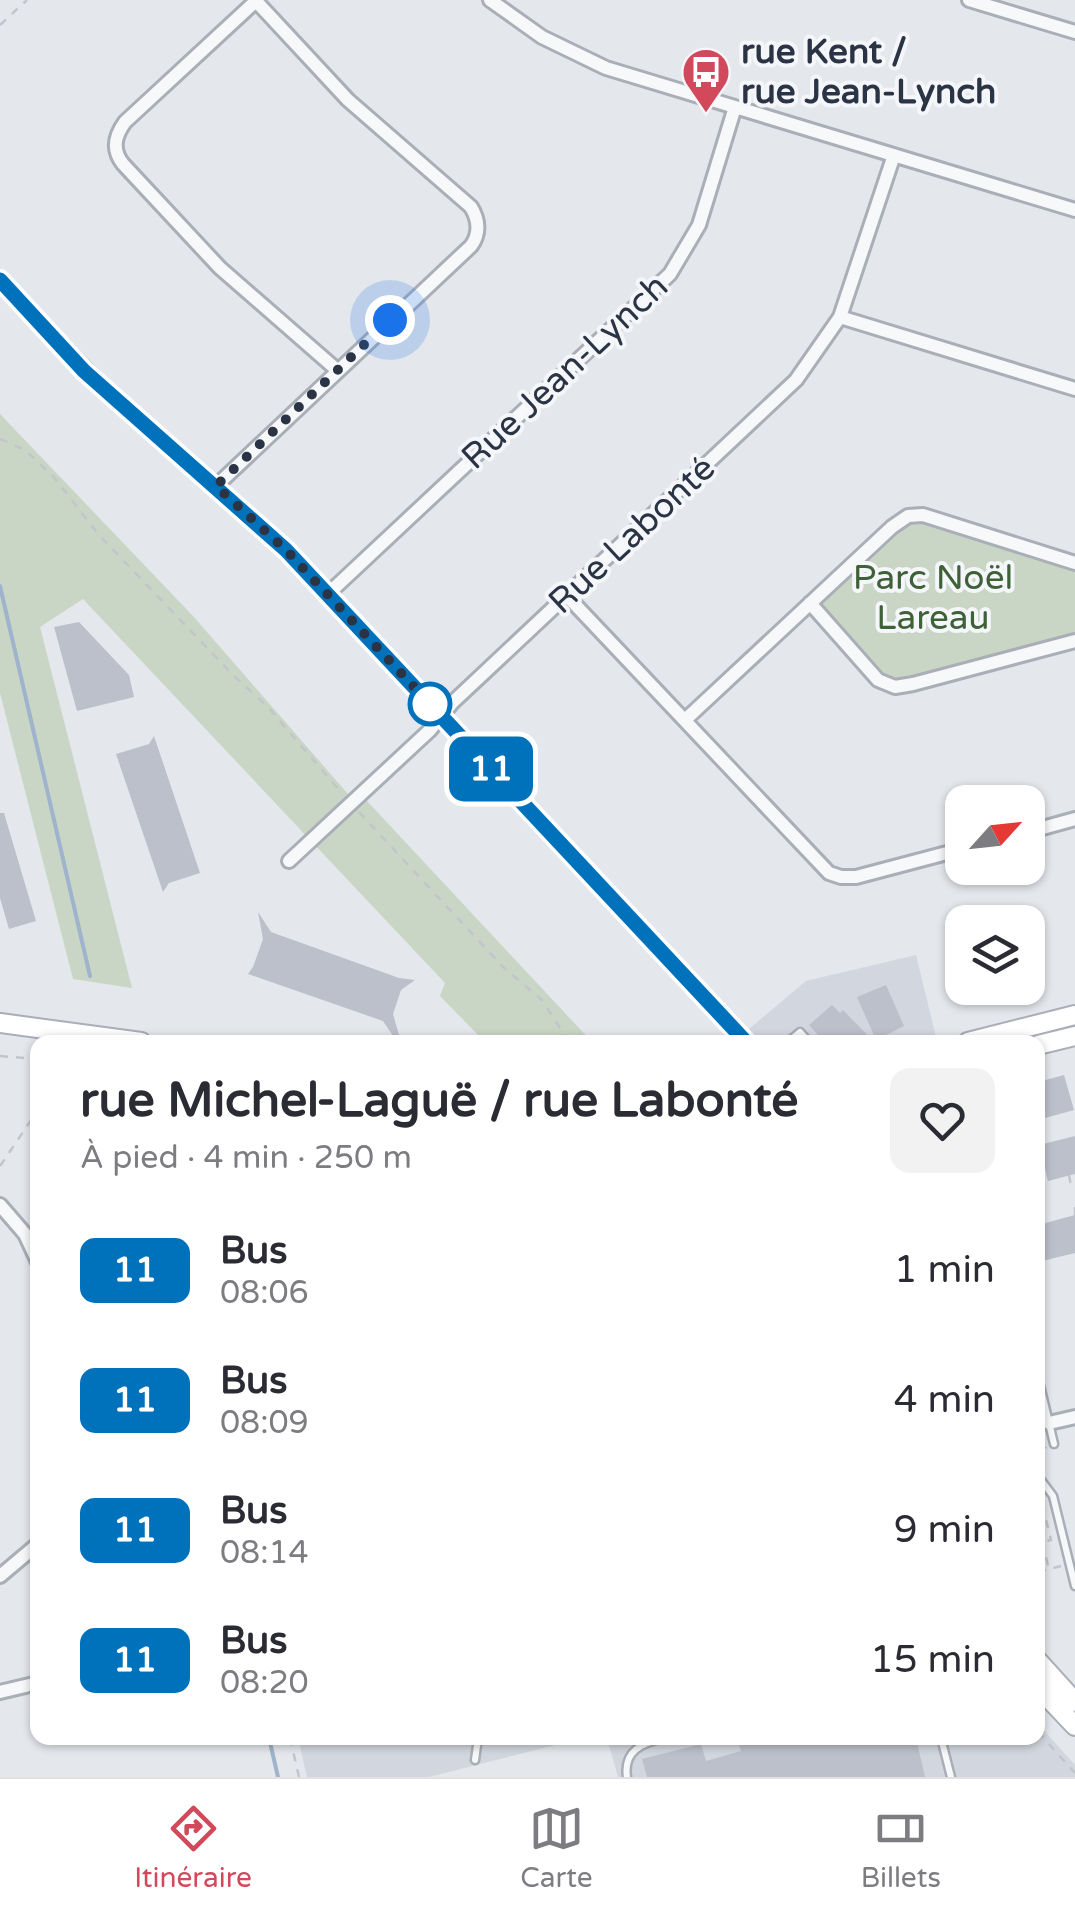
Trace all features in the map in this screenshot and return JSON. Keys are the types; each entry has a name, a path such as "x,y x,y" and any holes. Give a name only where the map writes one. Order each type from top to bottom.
{"main road":[{"path":"997,1035 1075,1016"},
{"path":"0,1023 89,1035"},
{"path":"1045,1043 1075,1036"},
{"path":"1045,1669 1075,1702"},
{"path":"1045,1694 1075,1726"}],"street":[{"path":"490,0 542,37 584,58 1075,210"},
{"path":"969,0 1075,32"},
{"path":"216,486 470,246 477,234 477,220 471,207 348,100 256,1 125,122 115,149 124,164 220,268 337,370"},
{"name":"Rue Jean-Lynch","path":"328,594 670,274 690,246 703,216 735,107"},
{"name":"Rue Labonté","path":"290,861 452,703 784,393 840,317 894,155"},
{"path":"0,280 84,371 286,550 739,1035"},
{"path":"840,317 1075,389"},
{"path":"685,720 892,528 911,515 923,515 1075,563"},
{"path":"567,596 818,864 834,876 856,877 945,853"},
{"path":"810,603 878,680 895,687 1075,641"},
{"path":"1045,828 1075,820"},
{"path":"0,1205 30,1246"},
{"path":"1050,1423 1075,1416"},
{"path":"0,1576 30,1551"},
{"path":"0,1692 30,1684"}],"lane":[{"path":"1045,1402 1050,1445"},
{"path":"1045,1486 1052,1496 1075,1586"},
{"path":"475,1760 477,1745"},
{"path":"626,1777 626,1763 634,1750 646,1745"},
{"path":"943,1745 951,1777"}],"path":[{"path":"0,25 26,0"},
{"path":"0,439 26,450 52,476 100,534 234,676 268,706 346,797"},
{"path":"358,810 495,958 542,1000 564,1035"},
{"path":"0,1056 30,1058"},
{"path":"0,1166 30,1122"},
{"path":"1069,1175 1071,1186 1075,1185"},
{"path":"1074,1215 1075,1205"},
{"path":"1045,1454 1050,1445"},
{"path":"1045,1512 1051,1540 1045,1541"},
{"path":"1045,1532 1048,1524"},
{"path":"1045,1556 1049,1569"},
{"path":"1045,1570 1062,1566"},
{"path":"1045,1740 1075,1773"},
{"path":"292,1745 299,1777"}],"shaded area":[{"path":"916,955 936,1035 755,1035 749,1029 806,981"},
{"path":"1045,1732 1075,1765 1075,1777 618,1777 609,1745 1045,1745"},
{"path":"300,1745 555,1745 429,1777 307,1777"}],"green space":[{"path":"0,414 193,616 348,794 367,801 585,1035 478,1035 440,996 445,983 83,599 40,627 132,988 73,979 0,693"},
{"name":"Parc Noël Lareau","path":"915,508 1075,567 1075,640 919,685 881,682 811,600"}],"building":[{"path":"79,622 129,675 134,697 77,711 54,627"},
{"path":"154,736 200,873 169,883 163,892 116,754 149,744"},
{"path":"0,813 4,813 36,921 9,929 0,898"},
{"path":"258,912 271,932 399,978 415,980 401,990 393,1014 399,1035 392,1035 383,1021 248,974 263,939"},
{"path":"886,985 904,1026 886,1035 874,1035 857,997"},
{"path":"832,1005 840,1013 843,1010 867,1035 818,1035 809,1025"},
{"path":"1064,1075 1074,1110 1045,1118 1045,1080"},
{"path":"1075,1136 1075,1174 1048,1181 1045,1144"},
{"path":"1075,1215 1075,1253 1045,1260 1045,1223"},
{"path":"697,1745 701,1745 706,1761 741,1751 739,1745 918,1745 925,1777 647,1777 642,1759"}],"waterway":[{"path":"0,586 90,976"},
{"path":"271,1745 278,1777"}],"bus line":[{"name":"11","path":"0,280 84,371 286,550 739,1035"}],"place":[{"name":"rue Kent / rue Jean-Lynch","path":"706,114"}],"route":[{"path":"390,320 216,486 286,550 430,704"}]}
